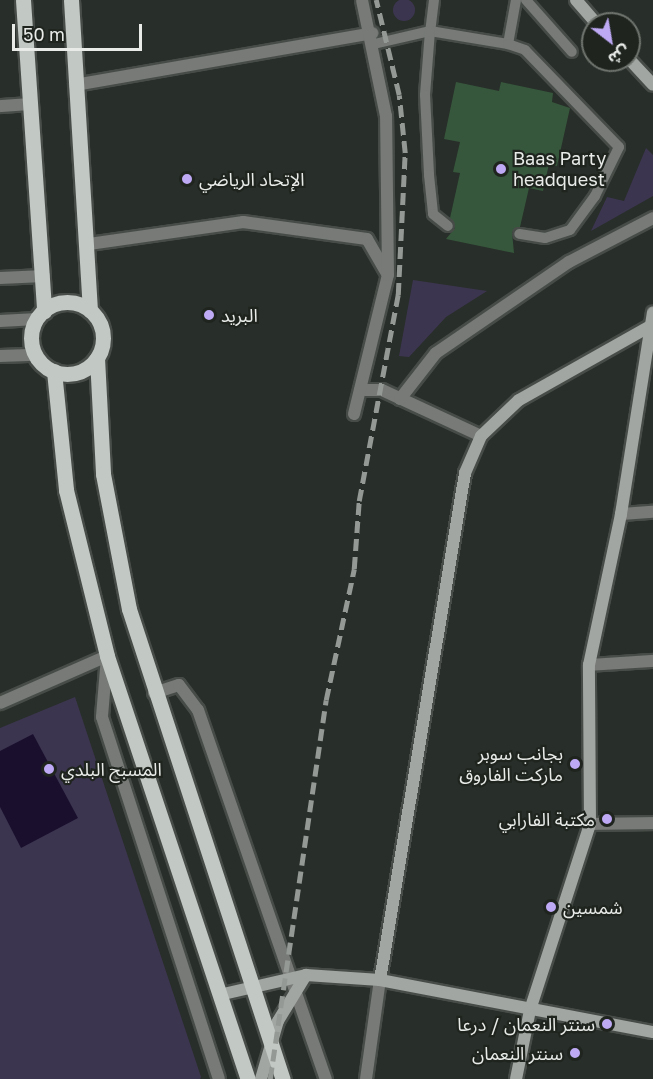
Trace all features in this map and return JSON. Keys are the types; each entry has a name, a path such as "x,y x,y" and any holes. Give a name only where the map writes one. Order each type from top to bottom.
{"main road":[{"path":"23,0 44,276 40,315 32,343 36,355 54,372 66,490 107,656 248,1079"},
{"path":"71,0 75,85 89,244 90,310 104,338 97,358 103,474 129,609 154,693 254,986 283,1079"},
{"path":"40,315 72,302 90,310"},
{"path":"54,372 78,372 97,358"}],"street":[{"path":"354,414 388,274 386,116 373,39 362,0"},
{"path":"576,0 586,12"},
{"path":"75,85 373,39"},
{"path":"641,72 653,85"},
{"path":"0,106 31,104"},
{"path":"400,399 436,352 569,262 653,218"},
{"path":"89,244 243,222 367,239 388,274"},
{"path":"0,278 44,276"},
{"path":"516,1079 530,1010 590,824 589,664 621,514 653,313"},
{"path":"0,321 40,315"},
{"path":"366,1079 380,980 465,473 481,436 519,400 651,326"},
{"path":"0,356 36,355"},
{"path":"360,390 382,390 481,436"},
{"path":"621,514 653,512"},
{"path":"0,703 107,656 102,717 219,1079"},
{"path":"589,664 653,661"},
{"path":"154,693 179,685 198,710 293,995 326,1079"},
{"path":"590,824 653,823"},
{"path":"261,1079 272,1042 293,995 306,975"},
{"path":"219,995 306,975 380,980 653,1032"}],"lane":[{"path":"434,0 425,95 429,174 433,214 448,226"},
{"path":"508,44 516,0"},
{"path":"526,0 572,52"},
{"path":"373,39 430,31 508,44 525,50 619,147 595,196 570,230 545,238 519,234"}],"shaded area":[{"path":"404,-1 412,2 415,10 412,18 404,21 396,18 393,10 396,2"},
{"path":"646,148 653,155 653,196 591,231 607,197 624,201"},
{"path":"413,280 487,291 446,317 409,357 399,356"},
{"path":"75,697 200,1079 0,1079 0,728"},
{"path":"33,734 78,818 21,848 0,807 0,751"}],"building":[{"name":"Baas Party headquest","path":"456,82 499,91 501,82 553,93 552,102 570,108 557,166 549,164 543,191 529,188 520,227 512,232 514,253 446,239 455,228 450,218 460,173 453,172 460,142 444,139"}],"railway":[{"path":"270,1079 326,700 354,569 359,501 398,295 405,153 399,95 376,0"}],"place":[{"name":"Baas Party headquest","path":"501,169"},
{"name":"الإتحاد الرياضي","path":"187,179"},
{"name":"البريد","path":"209,315"},
{"name":"بجانب سوبر ماركت الفاروق","path":"575,764"},
{"name":"المسبح البلدي","path":"49,769"},
{"name":"مكتبة الفارابي","path":"607,819"},
{"name":"شمسين","path":"551,907"},
{"name":"سنتر النعمان / درعا","path":"607,1024"},
{"name":"سنتر النعمان","path":"575,1053"}]}
